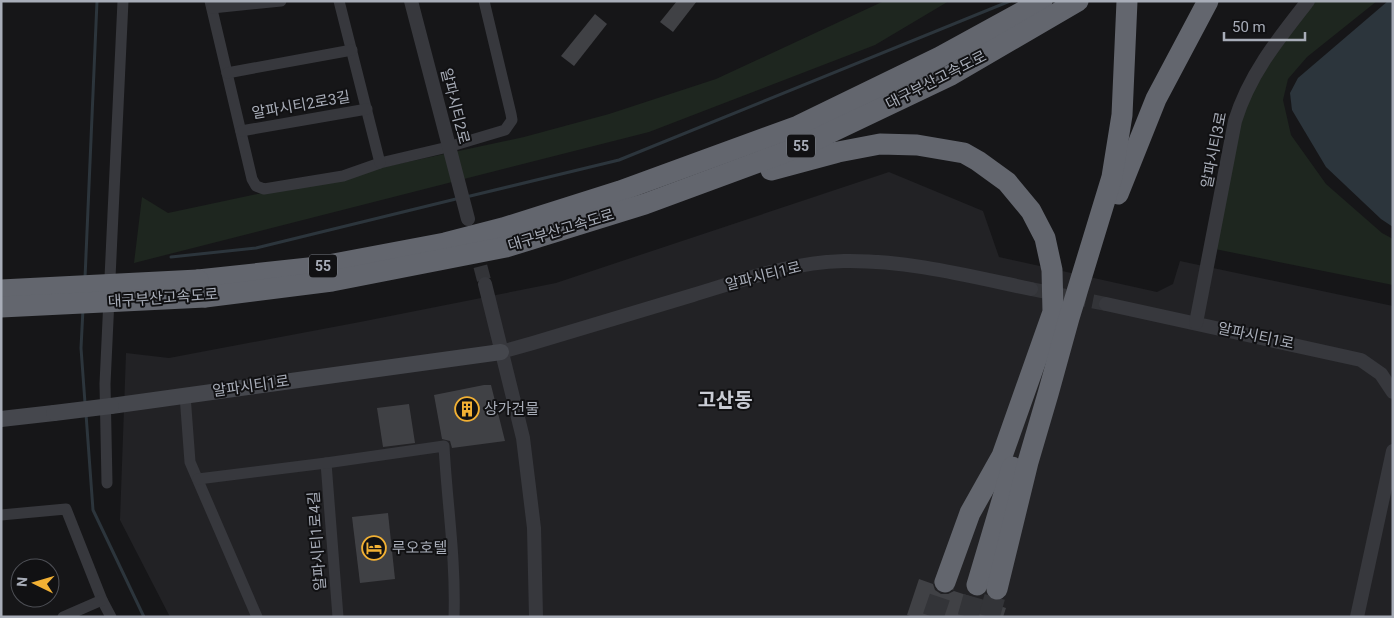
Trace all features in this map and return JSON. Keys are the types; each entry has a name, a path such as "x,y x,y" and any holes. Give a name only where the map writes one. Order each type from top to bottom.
{"highway":[{"name":"대구부산고속도로","path":"1,290 202,289 445,243 503,228 620,192 798,126 940,57 1042,1"},
{"name":"대구부산고속도로","path":"1,307 202,289 332,280 498,249 645,204 802,146 951,75 1078,1"},
{"path":"1064,316 1101,176 1115,44 1115,1"},
{"path":"945,582 970,513 1037,391 1112,177 1122,115 1126,60 1127,1"},
{"path":"1064,316 1156,99 1208,1"},
{"path":"645,204 838,152 868,146 888,144 918,145 964,154 978,161 1007,182 1037,220 1050,254 1054,286 1064,316"},
{"path":"987,587 1028,462 1037,391"}],"main road":[{"name":"알파시티1로","path":"1,419 111,406 500,352"}],"street":[{"path":"107,483 105,384 123,1"},
{"name":"알파시티2로3길","path":"281,1 211,5 252,178 256,186 264,189 343,176 380,163 448,147 505,130 512,120 484,1"},
{"name":"알파시티2로3길","path":"340,1 380,163"},
{"name":"알파시티2로","path":"412,1 468,219"},
{"name":"알파시티3로","path":"1196,323 1234,121 1241,101 1267,55 1308,1"},
{"path":"227,73 352,50"},
{"name":"알파시티2로3길","path":"241,131 367,109"},
{"name":"알파시티1로","path":"500,352 533,344 750,277 806,265 843,261 914,265 1031,289"},
{"path":"485,284 500,352 523,438 534,528 536,617"},
{"name":"알파시티1로","path":"1106,304 1361,360 1381,374 1393,392"},
{"path":"185,395 190,462 257,617"},
{"path":"198,479 326,464 444,446 446,484 453,542 454,617"},
{"path":"1357,617 1388,493 1393,451"},
{"name":"알파시티1로4길","path":"326,464 338,617"},
{"path":"1,515 66,510 102,600 111,617"},
{"path":"63,617 102,600"}],"shaded area":[{"path":"884,1 949,1 875,45 649,132 134,263 142,197 168,213 524,137 609,114 716,79"},
{"path":"1308,1 1377,1 1307,57 1288,79 1283,100 1291,135 1326,184 1382,233 1393,239 1393,285 1210,248 1235,121"},
{"path":"1388,1 1393,1 1393,227 1381,219 1326,167 1292,110 1290,93 1298,78"},
{"path":"889,172 983,211 999,257 1157,292 1173,284 1180,261 1393,306 1393,617 170,617 120,520 126,353 169,358 556,283"}],"building":[{"path":"677,1 697,1 673,32 660,22"},
{"path":"595,14 607,24 574,66 561,56"},
{"name":"상가건물","path":"491,385 505,441 452,448 450,441 442,439 434,395"},
{"path":"409,404 415,443 383,447 377,408"},
{"name":"루오호텔","path":"388,513 395,579 360,583 352,517"},
{"path":"919,579 933,584 935,590 941,594 948,594 954,591 1006,608 1003,617 913,617 907,615"}],"waterway":[{"path":"85,278 97,1"},
{"path":"466,197 619,160 1010,1"},
{"path":"171,257 256,248 460,198"},
{"path":"83,309 81,348 85,403"},
{"path":"86,414 93,510 144,617"}],"tunnel":[{"path":"475,246 485,284"},
{"path":"1031,289 1106,304"},
{"path":"933,617 945,582"},
{"path":"968,617 977,585"},
{"path":"989,617 997,589"}],"place":[{"name":"상가건물","path":"467,409"},
{"name":"루오호텔","path":"374,548"}],"district":[{"name":"고산동","path":"725,400"}]}
